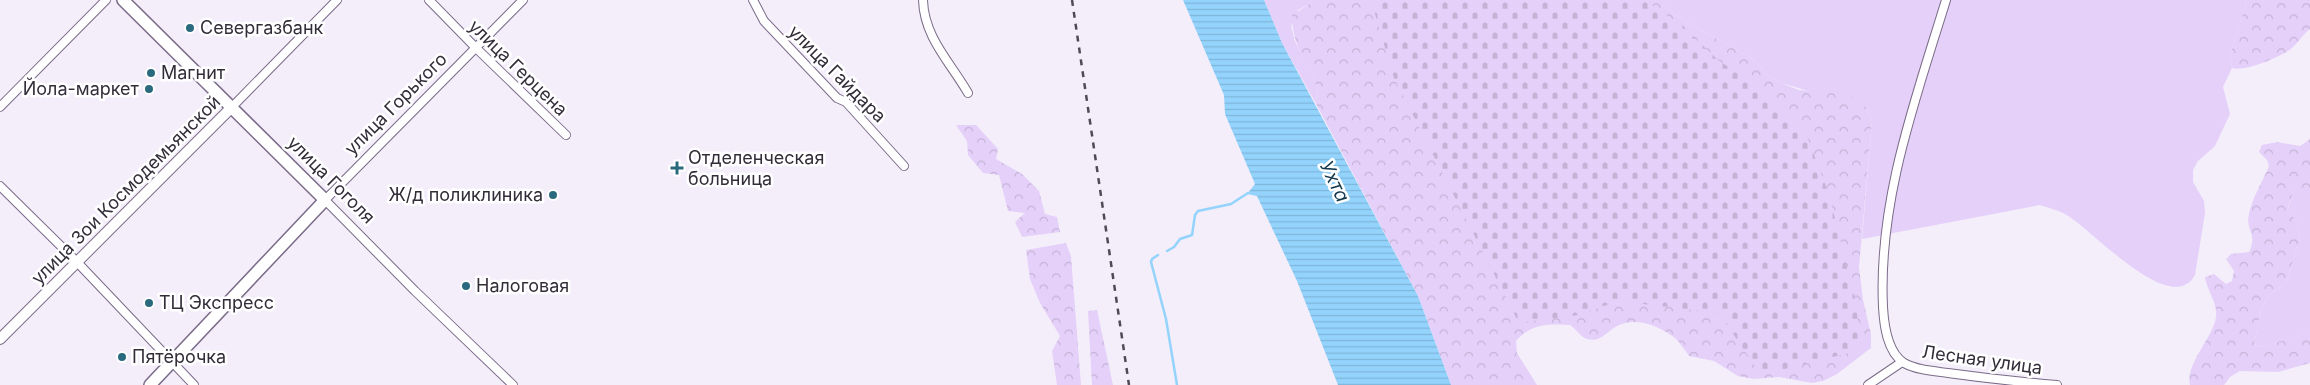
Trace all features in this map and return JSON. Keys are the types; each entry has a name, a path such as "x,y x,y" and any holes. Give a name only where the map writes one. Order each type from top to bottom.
{"main road":[{"name":"улица Гоголя","path":"123,0 233,106 325,200"},
{"name":"улица Горького","path":"150,385 172,364 325,200"}],"street":[{"path":"0,107 106,0"},
{"name":"улица Зои Космодемьянской","path":"0,339 337,0"},
{"name":"улица Герцена","path":"429,0 566,135"},
{"name":"улица Горького","path":"325,200 523,0"},
{"name":"улица Гайдара","path":"753,0 764,21 837,98 846,102 904,166"},
{"path":"924,0 924,15 930,36 968,93"},
{"path":"1868,385 1902,362 1889,341 1884,324 1884,233 1895,176 1946,0"},
{"path":"0,186 76,261 194,385"},
{"name":"улица Гоголя","path":"325,200 414,290 513,385"},
{"name":"Лесная улица","path":"1902,362 1918,368 2000,383 2057,385"}],"green space":[{"path":"1264,0 1311,0 1308,5 1298,10 1291,26 1295,41 1317,87 1318,95 1315,102 1282,43"},
{"path":"1311,0 1654,0 1683,20 1751,58 1768,75 1781,83 1799,90 1841,93 1856,98 1867,108 1872,121 1859,267 1863,300 1871,334 1871,348 1837,374 1823,381 1812,383 1779,377 1754,379 1738,376 1714,361 1689,356 1675,338 1655,326 1639,322 1624,323 1613,328 1604,336 1592,340 1585,338 1570,325 1547,325 1528,331 1516,341 1517,353 1537,385 1451,385 1418,296 1315,102 1318,95 1317,87 1300,52 1292,25 1292,15 1308,5"},
{"path":"1371,0 1645,0 1682,26 1719,61 1745,77 1787,112 1806,134 1829,194 1856,304 1861,350 1761,375 1719,313 1618,301 1578,315 1519,323 1394,78"},
{"path":"1654,0 2247,0 2230,56 2232,68 2223,87 2230,114 2215,146 2198,161 2193,170 2193,182 2204,201 2205,213 2195,275 2184,286 2168,286 2150,278 2130,266 2065,214 2040,205 1862,239 1872,121 1867,108 1781,83 1768,75 1751,58 1683,20"},
{"path":"2247,0 2310,0 2310,29 2291,49 2279,56 2253,66 2238,69 2232,68 2230,56"},
{"path":"956,125 976,125 998,149 996,159 1022,174 1039,191 1045,214 1057,217 1060,232 1022,237 1015,222 1025,213 1008,211 999,175 983,173 968,155 967,141"},
{"path":"2310,139 2310,189 2293,192 2288,208 2297,224 2300,239 2286,283 2270,294 2261,309 2254,344 2261,347 2305,334 2310,330 2310,363 2278,372 2240,371 2230,377 2224,385 2190,385 2190,377 2195,360 2210,334 2216,317 2214,302 2205,277 2214,274 2226,284 2232,281 2234,271 2226,259 2231,254 2249,252 2251,246 2252,236 2248,220 2250,208 2269,166 2267,160 2259,152 2262,145 2277,142 2300,146"},
{"path":"2307,188 2310,189 2310,330 2306,334 2261,347 2254,344 2261,309 2270,294 2286,283 2300,239 2297,224 2288,209 2293,192"},
{"path":"1066,243 1071,256 1081,385 1057,385 1052,351 1060,336 1040,303 1030,279 1026,250"},
{"path":"1097,310 1113,385 1092,385 1088,311"}],"water":[{"name":"Ухта","path":"1183,0 1264,0 1282,43 1418,296 1451,385 1338,385 1297,281 1257,196 1247,194 1255,184 1225,114 1224,95"}],"waterway":[{"path":"1167,251 1174,247 1180,239 1192,235 1195,215 1198,211 1231,204 1248,193"},
{"path":"1158,255 1151,262 1166,319 1177,385"}],"railway":[{"path":"1072,0 1129,385"}],"place":[{"name":"Севергазбанк","path":"190,28"},
{"name":"Магнит","path":"151,73"},
{"name":"Йола-маркет","path":"149,89"},
{"name":"Отделенческая больница","path":"677,168"},
{"name":"Ж/д поликлиника","path":"553,195"},
{"name":"Налоговая","path":"466,286"},
{"name":"ТЦ Экспресс","path":"149,303"},
{"name":"Пятёрочка","path":"122,357"}]}
